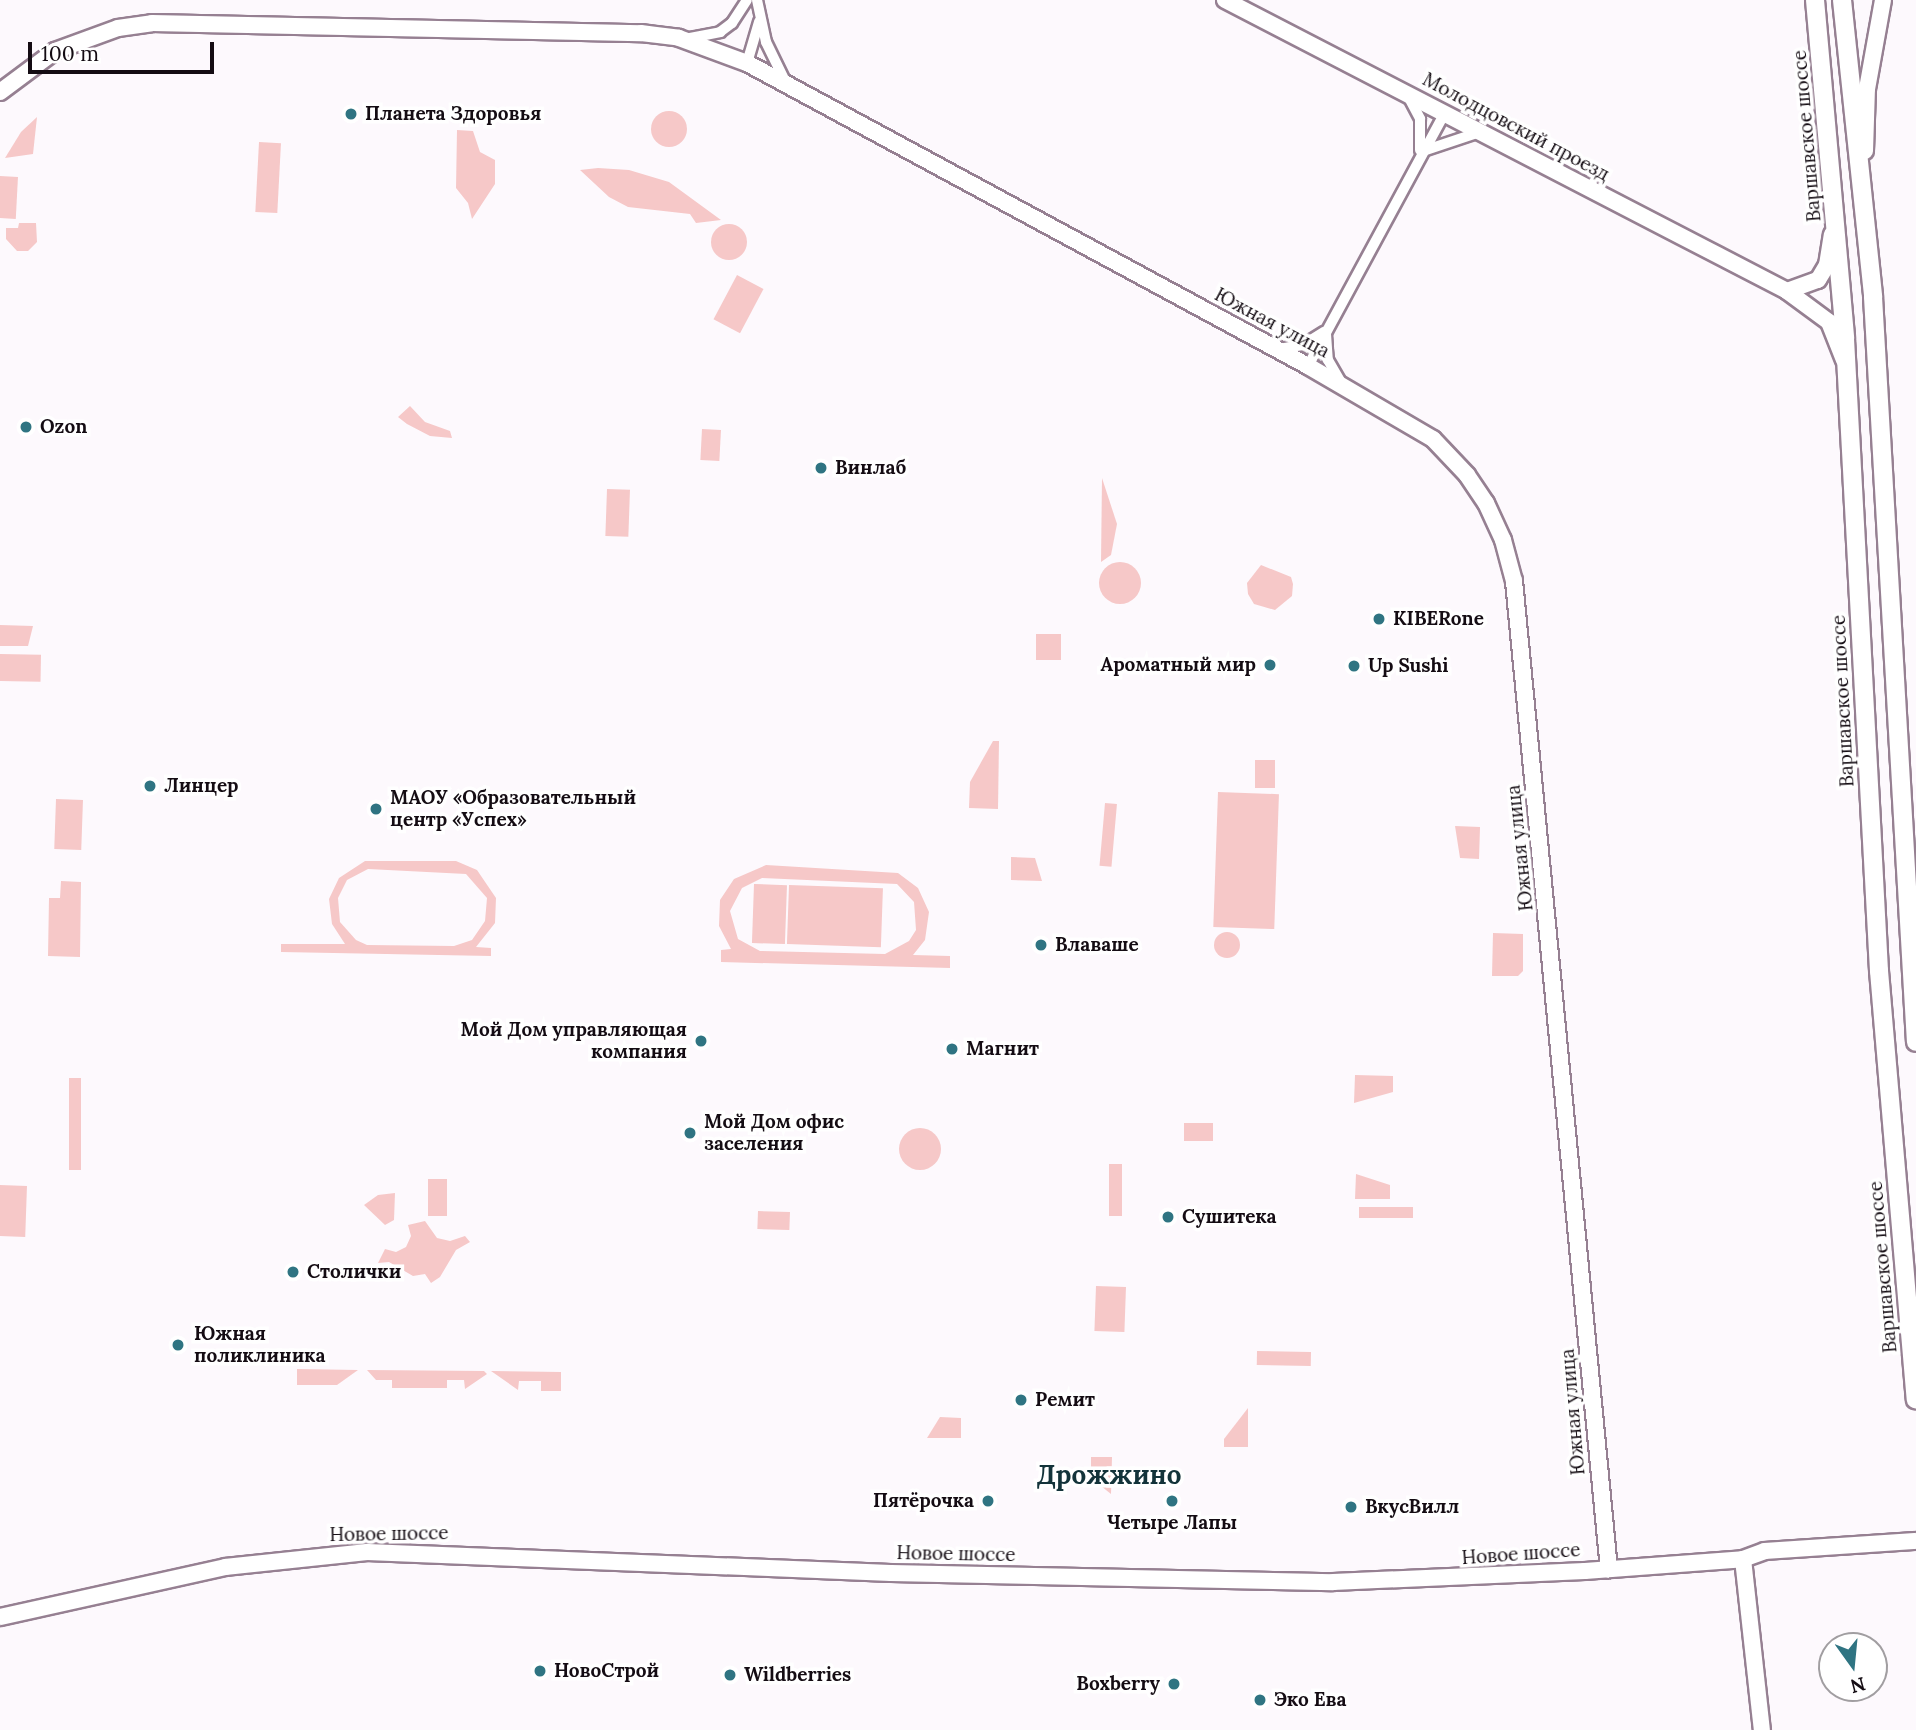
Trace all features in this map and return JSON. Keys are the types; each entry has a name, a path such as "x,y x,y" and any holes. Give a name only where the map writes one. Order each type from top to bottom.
{"main road":[{"name":"Варшавское шоссе","path":"1815,0 1846,366 1880,971 1916,1399"},
{"path":"1842,0 1865,195 1916,1042"}],"street":[{"path":"679,38 720,32 747,0"},
{"path":"757,0 774,63 787,85"},
{"name":"Молодцовский проезд","path":"1225,0 1787,291 1829,322 1846,366"},
{"path":"1865,195 1867,89 1883,0"},
{"path":"747,63 756,44 759,14"},
{"name":"Южная улица","path":"0,92 55,51 118,28 152,23 640,33 679,38 747,63 1422,430 1467,475 1503,540 1514,581 1609,1569"},
{"path":"1407,93 1420,119 1420,152"},
{"path":"1308,366 1420,152 1445,113"},
{"path":"1420,152 1448,139 1481,132"},
{"path":"1787,291 1812,284 1823,273 1835,215"},
{"path":"1277,349 1303,345 1326,330"},
{"path":"1326,330 1328,360 1344,386"},
{"name":"Новое шоссе","path":"0,1616 212,1569 367,1552 891,1573 1333,1583 1609,1569 1743,1559 1765,1551 1916,1542"},
{"path":"1743,1559 1762,1730"}],"shaded area":[{"path":"669,111 682,116 687,129 682,142 669,147 656,142 651,129 656,116"},
{"path":"37,117 33,154 5,158 21,132"},
{"path":"457,130 473,131 480,152 495,160 495,184 472,219 468,203 456,188"},
{"path":"259,142 281,143 277,213 255,212"},
{"path":"580,170 629,170 669,182 721,220 696,223 690,214 628,207 609,197"},
{"path":"0,176 18,177 16,219 0,218"},
{"path":"19,223 36,223 37,242 28,251 17,251 6,239 6,228 18,228"},
{"path":"729,224 741,230 747,242 741,254 729,260 717,254 711,242 717,230"},
{"path":"737,275 763,289 740,333 714,319"},
{"path":"410,406 425,422 450,431 452,438 430,436 398,417"},
{"path":"702,429 721,430 719,461 700,460"},
{"path":"1102,478 1117,524 1111,555 1101,562"},
{"path":"607,489 630,490 628,537 605,536"},
{"path":"1120,562 1135,568 1141,583 1135,598 1120,604 1105,598 1099,583 1105,568"},
{"path":"1261,565 1291,577 1292,596 1275,610 1254,604 1248,594 1247,583"},
{"path":"0,625 33,626 28,646 0,646"},
{"path":"1036,634 1061,634 1061,660 1036,660"},
{"path":"0,654 41,655 41,682 0,681"},
{"path":"993,741 999,741 998,809 969,808 970,782"},
{"path":"1255,760 1275,760 1275,788 1255,788"},
{"path":"1218,792 1279,794 1274,929 1213,927"},
{"path":"56,799 83,800 81,850 54,849"},
{"path":"1105,803 1117,804 1111,867 1100,866"},
{"path":"1455,826 1480,827 1479,859 1460,858"},
{"path":"1011,857 1035,858 1042,881 1011,880"},
{"path":"365,861 456,861 477,870 496,898 495,923 476,947 491,948 491,956 281,952 281,944 345,944 332,924 329,899 339,878","holes":["368,869 466,874 487,898 485,921 472,940 454,946 367,945 356,940 340,922 338,898 347,880"]},
{"path":"766,865 898,873 918,888 929,912 925,940 913,955 950,956 950,968 721,962 721,950 731,949 719,926 720,900 734,879","holes":["762,878 897,884 914,902 916,930 909,941 885,954 760,951 738,939 730,911 742,888"]},
{"path":"61,881 81,882 80,957 48,956 49,898 60,898"},
{"path":"754,884 787,885 785,944 752,943"},
{"path":"789,885 883,888 881,947 787,944"},
{"path":"1227,932 1236,936 1240,945 1236,954 1227,958 1218,954 1214,945 1218,936"},
{"path":"1493,933 1523,934 1523,971 1518,976 1492,976"},
{"path":"1355,1075 1393,1076 1393,1092 1354,1103"},
{"path":"69,1078 81,1078 81,1170 69,1170"},
{"path":"1184,1123 1213,1123 1213,1141 1184,1141"},
{"path":"920,1128 935,1134 941,1149 935,1164 920,1170 905,1164 899,1149 905,1134"},
{"path":"1109,1164 1122,1164 1122,1216 1109,1216"},
{"path":"1356,1174 1390,1185 1390,1199 1355,1199"},
{"path":"428,1179 447,1179 447,1216 428,1216"},
{"path":"0,1185 27,1186 25,1237 0,1236"},
{"path":"395,1193 394,1220 385,1225 364,1205 378,1195"},
{"path":"1359,1207 1413,1207 1413,1218 1359,1218"},
{"path":"758,1211 790,1212 789,1230 757,1229"},
{"path":"425,1221 437,1238 450,1241 465,1236 470,1242 456,1250 440,1277 431,1283 425,1274 413,1276 389,1262 378,1263 385,1249 396,1252 406,1247 411,1236 408,1225"},
{"path":"1096,1286 1126,1287 1124,1332 1094,1331"},
{"path":"1257,1351 1311,1352 1311,1366 1257,1365"},
{"path":"297,1369 358,1370 337,1385 297,1385"},
{"path":"367,1370 484,1371 487,1374 465,1389 464,1380 447,1380 447,1388 392,1388 392,1380 376,1380"},
{"path":"491,1371 561,1372 561,1391 541,1391 541,1381 519,1381 518,1390"},
{"path":"1248,1408 1248,1447 1224,1447 1224,1439"},
{"path":"940,1417 961,1418 961,1438 927,1438"},
{"path":"1091,1457 1112,1457 1111,1494 1091,1478"}],"place":[{"name":"Планета Здоровья","path":"351,114"},
{"name":"Ozon","path":"26,427"},
{"name":"Винлаб","path":"821,468"},
{"name":"KIBERone","path":"1379,619"},
{"name":"Ароматный мир","path":"1270,665"},
{"name":"Up Sushi","path":"1354,666"},
{"name":"Линцер","path":"150,786"},
{"name":"МАОУ «Образовательный центр «Успех»","path":"376,809"},
{"name":"Влаваше","path":"1041,945"},
{"name":"Мой Дом управляющая компания","path":"701,1041"},
{"name":"Магнит","path":"952,1049"},
{"name":"Мой Дом офис заселения","path":"690,1133"},
{"name":"Сушитека","path":"1168,1217"},
{"name":"Столички","path":"293,1272"},
{"name":"Южная поликлиника","path":"178,1345"},
{"name":"Ремит","path":"1021,1400"},
{"name":"Пятёрочка","path":"988,1501"},
{"name":"Четыре Лапы","path":"1172,1501"},
{"name":"ВкусВилл","path":"1351,1507"},
{"name":"НовоСтрой","path":"540,1671"},
{"name":"Wildberries","path":"730,1675"},
{"name":"Boxberry","path":"1174,1684"},
{"name":"Эко Ева","path":"1260,1700"}],"district":[{"name":"Дрожжино","path":"1109,1475"}]}
